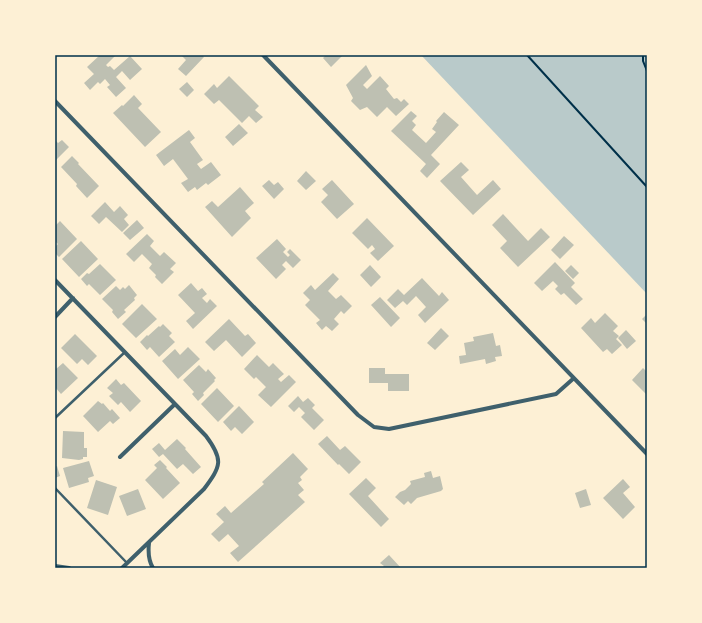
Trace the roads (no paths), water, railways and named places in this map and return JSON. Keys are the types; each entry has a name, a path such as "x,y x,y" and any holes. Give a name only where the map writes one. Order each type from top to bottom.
{"street":[{"path":"263,55 647,454"},
{"path":"55,102 358,415 374,427 389,429 556,394 574,378"},
{"path":"55,280 206,436 218,453 218,462 214,476 204,489 122,568"},
{"path":"55,316 73,298"},
{"path":"120,457 175,404"},
{"path":"149,542 148,556 153,568"},
{"path":"55,566 69,568"}],"lane":[{"path":"55,418 125,352"},
{"path":"55,488 127,563"}]}
